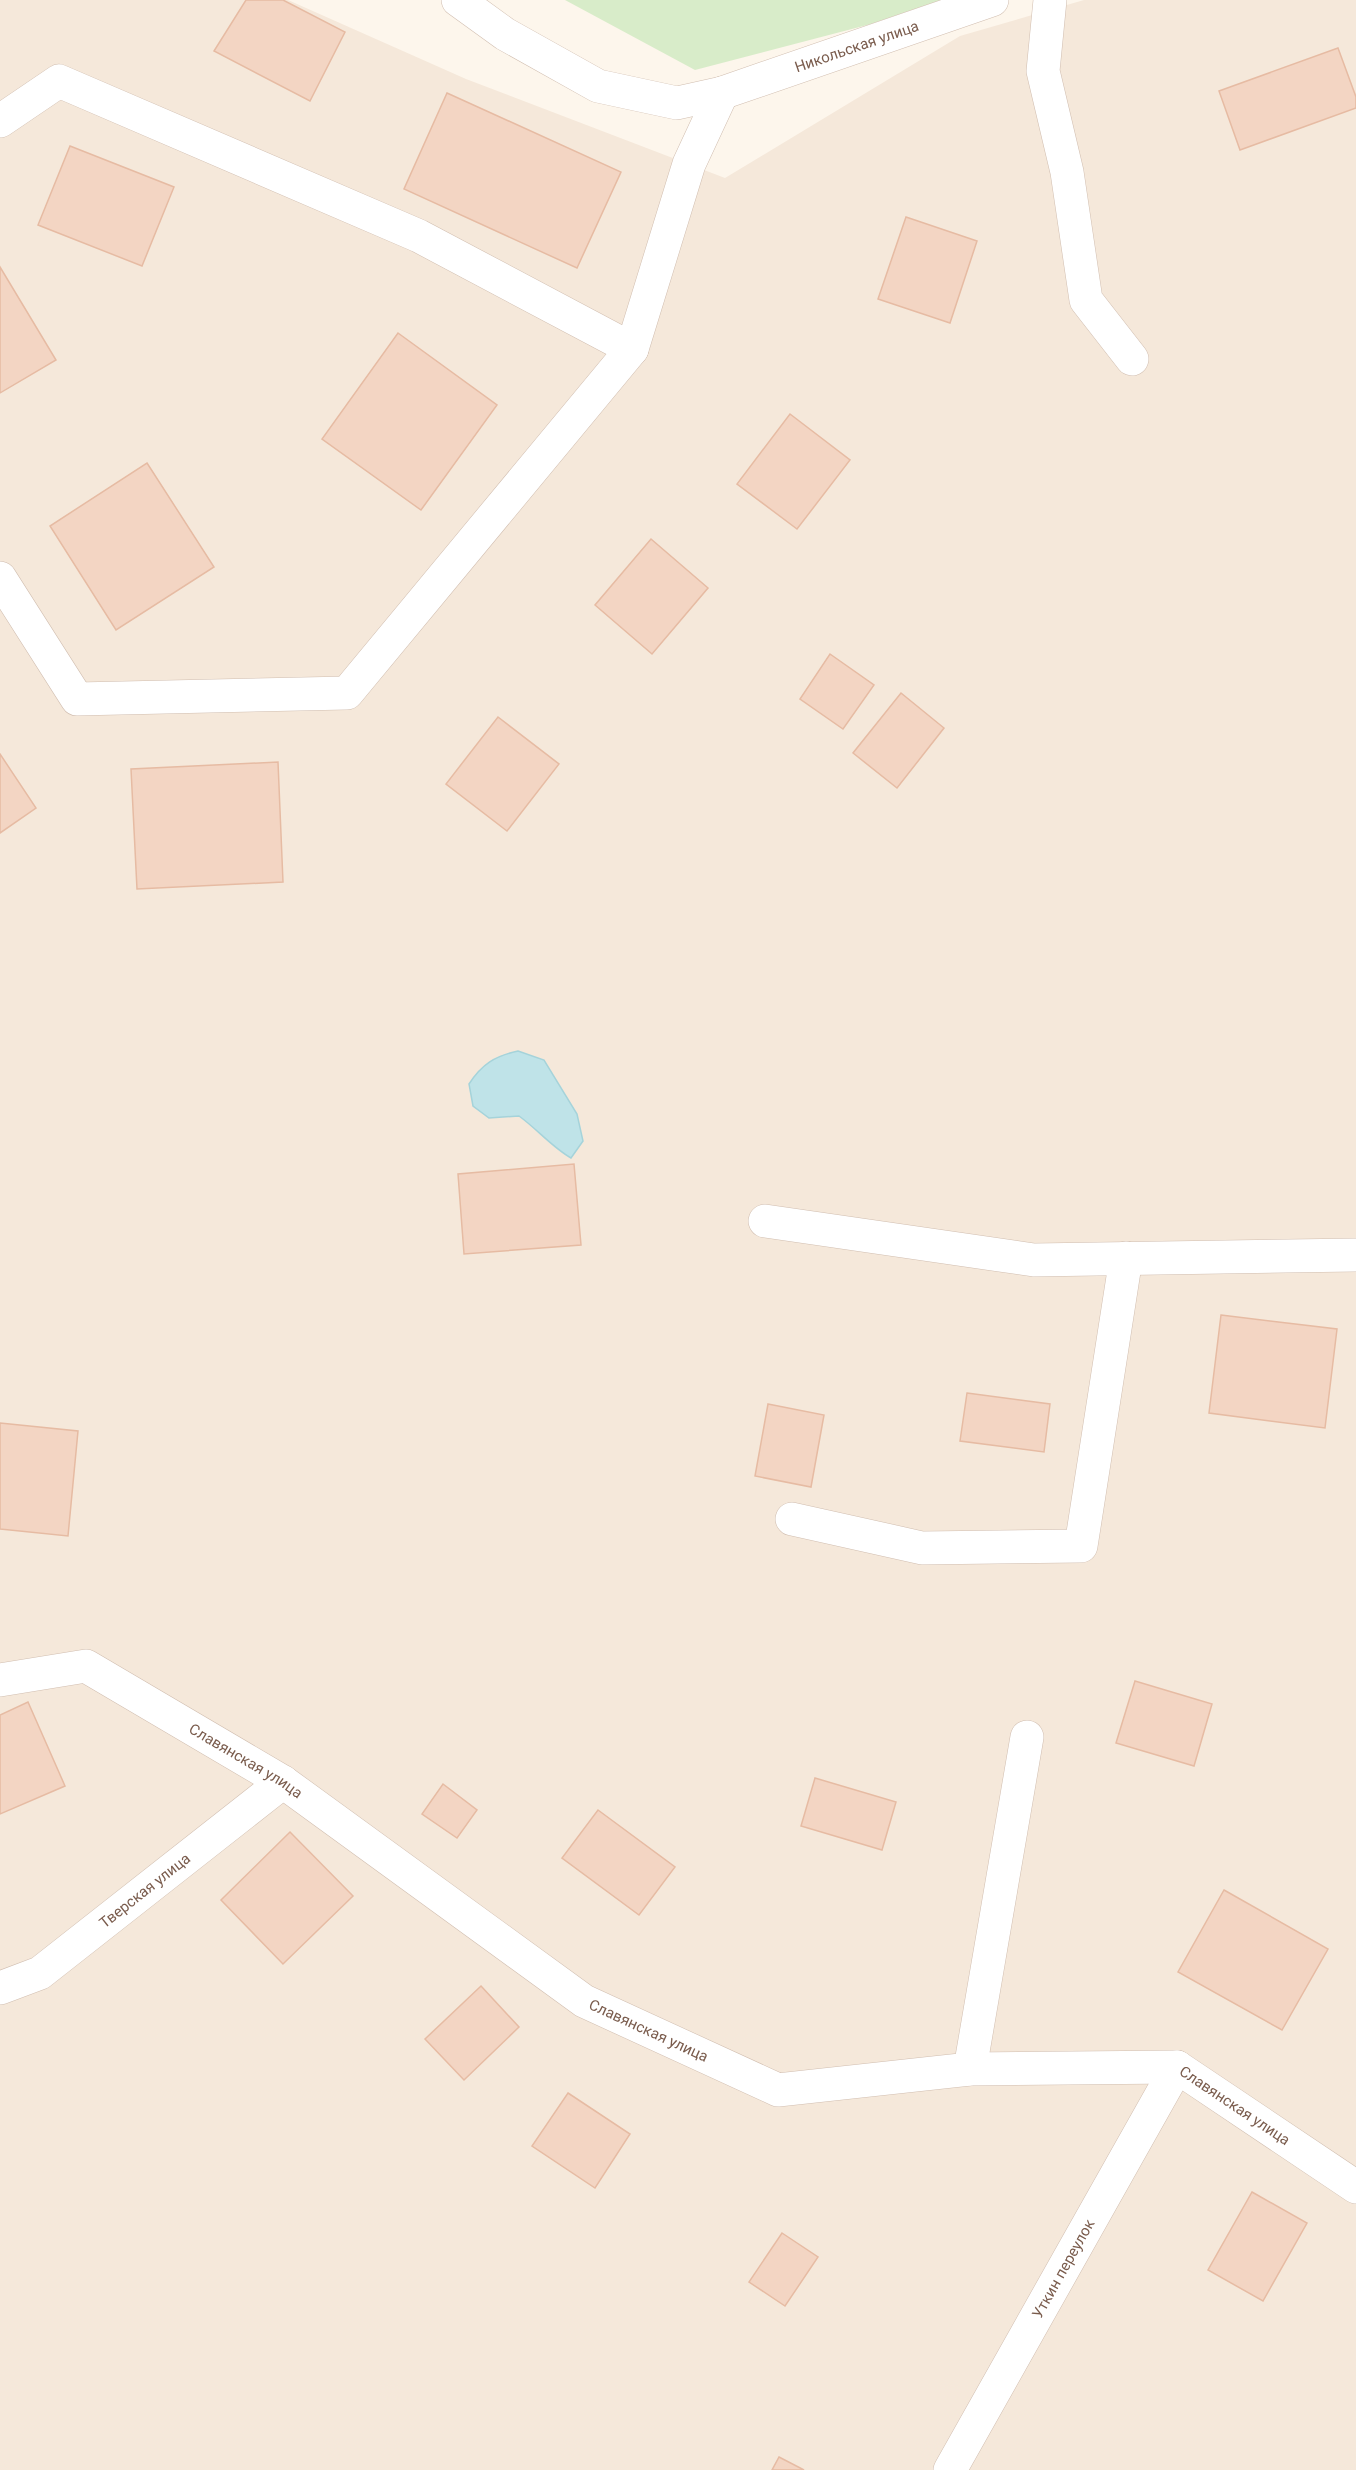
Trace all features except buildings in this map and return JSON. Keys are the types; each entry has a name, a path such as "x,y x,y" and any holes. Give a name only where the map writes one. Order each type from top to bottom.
{"street":[{"name":"Никольская улица","path":"458,0 506,34 598,86 677,103 722,93 992,0"},
{"path":"1050,0 1043,71 1067,172 1086,300 1132,359"},
{"path":"0,121 59,81 419,236 632,349"},
{"path":"0,578 77,699 347,693 632,349 689,164 722,93"},
{"path":"765,1221 1034,1260 1356,1255"},
{"path":"792,1519 922,1548 1081,1546 1126,1258"},
{"name":"Славянская улица","path":"0,1680 86,1666 283,1782 584,2001 778,2090 970,2069 1178,2067 1356,2187"},
{"path":"970,2069 1027,1737"},
{"name":"Тверская улица","path":"0,1988 40,1973 283,1782"},
{"name":"Уткин переулок","path":"950,2470 1178,2067"}],"shaded area":[{"path":"0,0 288,0 466,79 725,178 960,36 1084,0 1356,0 1356,2470 0,2470"}],"green space":[{"path":"565,0 941,0 871,24 695,70"}],"water":[{"path":"518,1051 544,1060 577,1114 583,1141 571,1158 519,1116 489,1118 473,1106 469,1084 474,1077 490,1062 502,1055"}]}
